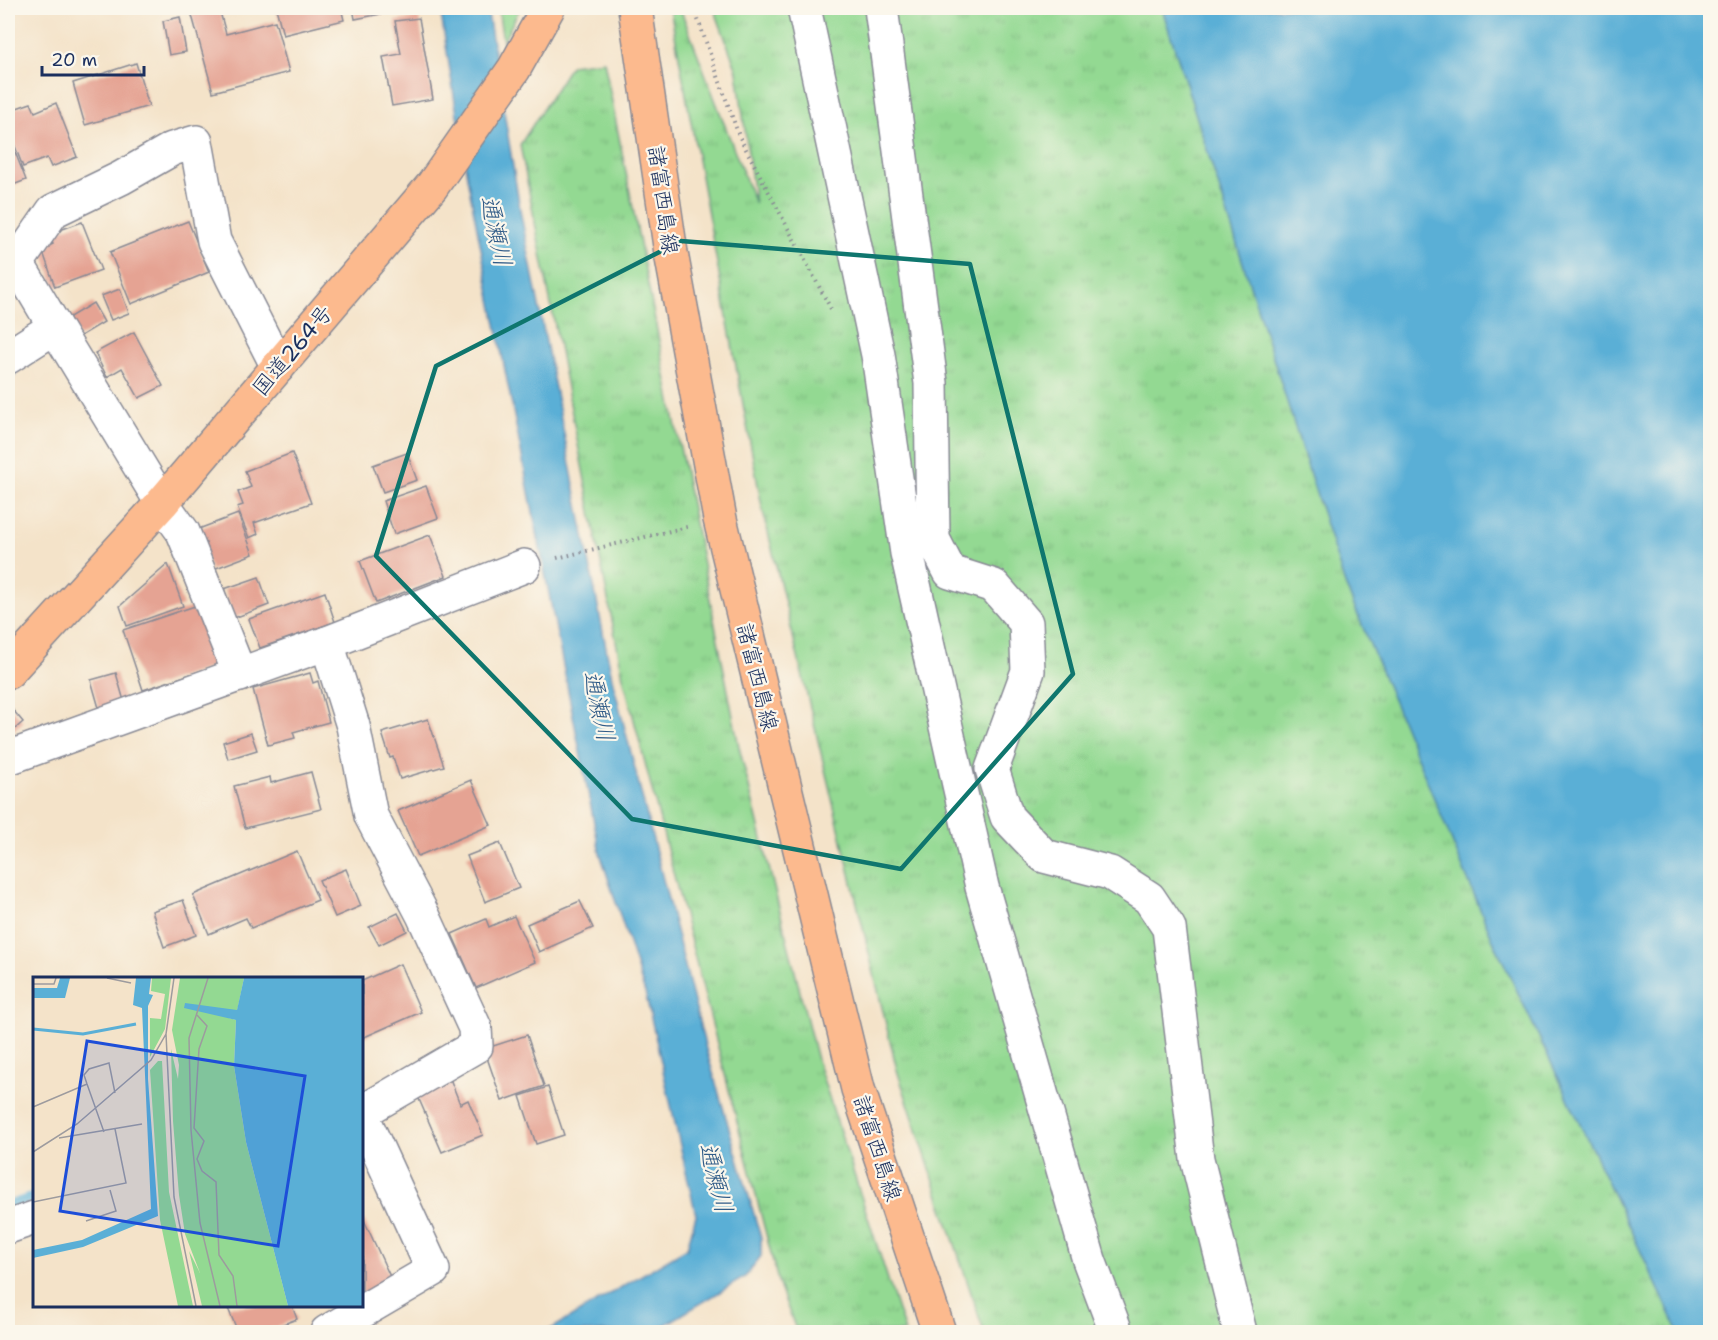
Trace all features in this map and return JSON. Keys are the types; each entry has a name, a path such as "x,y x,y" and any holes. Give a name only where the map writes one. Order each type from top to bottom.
{"main road":[{"name":"国道264号","path":"8,672 162,503 432,186 514,69 548,8"},
{"name":"諸富西島線","path":"635,8 671,253 720,519 858,1089 939,1332"}],"street":[{"path":"804,8 878,355 907,553 981,887 1089,1260 1116,1332"},
{"path":"881,8 931,383 933,539 950,572 994,586 1026,623 1028,671 992,769 1007,817 1044,856 1110,873 1149,898 1169,928 1197,1159 1240,1332"},
{"path":"240,675 183,532 162,503 17,263 53,211 121,178 172,149 196,142 214,241 278,367"},
{"path":"8,357 55,327"},
{"path":"8,758 327,644 524,566"},
{"path":"327,644 353,726 371,816 423,915 476,1028 476,1046 363,1112"},
{"path":"327,1332 433,1270 363,1115"},
{"path":"8,1227 33,1218"}],"path":[{"path":"694,8 739,136 830,308 838,316"},
{"path":"594,550 720,519"}],"highlighted area":[{"path":"681,241 970,264 1073,674 901,869 632,819 376,556 436,366"}],"green space":[{"path":"498,8 520,8 503,42"},
{"path":"670,8 680,8 755,204 737,71 714,8 1162,8 1345,584 1493,940 1679,1332 984,1332 897,1070 762,507"},
{"path":"604,61 739,747 817,1060 905,1332 797,1332 779,1285 623,677 520,145 571,65"}],"water":[{"name":"通瀬川","path":"440,8 487,8 521,215 612,678 706,1049 761,1238 761,1256 745,1277 653,1332 546,1332 687,1248 696,1215 646,996 600,853 467,177"},
{"path":"1162,8 1710,8 1710,1332 1679,1332 1493,940 1345,584"}],"building":[{"path":"190,8 219,8 226,34 275,21 289,72 213,92"},
{"path":"276,8 341,8 344,20 283,35"},
{"path":"353,8 385,8 386,13 355,19"},
{"path":"180,17 186,52 169,55 163,21"},
{"path":"419,18 433,99 392,106 383,57 401,54 395,21"},
{"path":"136,63 149,106 85,125 73,83"},
{"path":"31,103 35,112 56,103 77,157 51,167 47,158 23,167 8,128 8,111"},
{"path":"15,152 26,180 8,187 8,155"},
{"path":"188,221 209,272 131,304 110,252"},
{"path":"82,222 101,270 55,287 42,249 53,244 49,234"},
{"path":"120,289 129,313 111,320 101,296"},
{"path":"93,303 104,322 79,337 68,318"},
{"path":"134,332 163,386 139,398 122,368 107,377 95,353"},
{"path":"292,453 311,503 254,523 258,534 249,538 237,507 243,505 238,492 251,487 245,471"},
{"path":"407,453 417,480 383,492 373,465"},
{"path":"426,486 438,518 394,534 383,501"},
{"path":"238,514 253,554 211,570 196,530"},
{"path":"430,535 446,576 376,603 360,561"},
{"path":"168,564 183,606 127,626 120,606"},
{"path":"259,577 269,605 234,618 224,589"},
{"path":"325,592 335,622 260,648 249,619"},
{"path":"201,604 221,664 143,690 123,630"},
{"path":"116,673 124,701 99,708 91,680"},
{"path":"310,673 313,683 318,681 329,722 293,732 295,738 268,745 253,689"},
{"path":"13,710 23,722 8,735 8,715"},
{"path":"428,719 444,766 400,779 382,733"},
{"path":"251,733 257,750 228,759 223,742"},
{"path":"311,772 321,809 245,828 234,786 270,777 271,783"},
{"path":"471,780 491,825 418,856 398,811"},
{"path":"500,843 519,888 485,902 467,856"},
{"path":"297,851 318,900 251,928 246,918 209,934 193,895"},
{"path":"346,869 361,906 335,917 319,880"},
{"path":"183,900 196,935 164,947 152,911"},
{"path":"580,901 593,928 539,952 527,924"},
{"path":"398,913 407,931 379,945 369,927"},
{"path":"514,916 535,962 476,988 452,934 486,919 489,927"},
{"path":"400,964 421,1012 363,1038 363,981"},
{"path":"527,1035 544,1086 502,1101 484,1049"},
{"path":"449,1076 460,1104 468,1100 483,1135 442,1152 415,1090"},
{"path":"548,1087 564,1135 536,1144 520,1096"},
{"path":"363,1220 392,1281 363,1295"},
{"path":"227,1307 292,1307 297,1319 261,1332 238,1332"}],"waterway":[{"path":"8,376 11,373"},
{"path":"8,1206 33,1197"}]}
